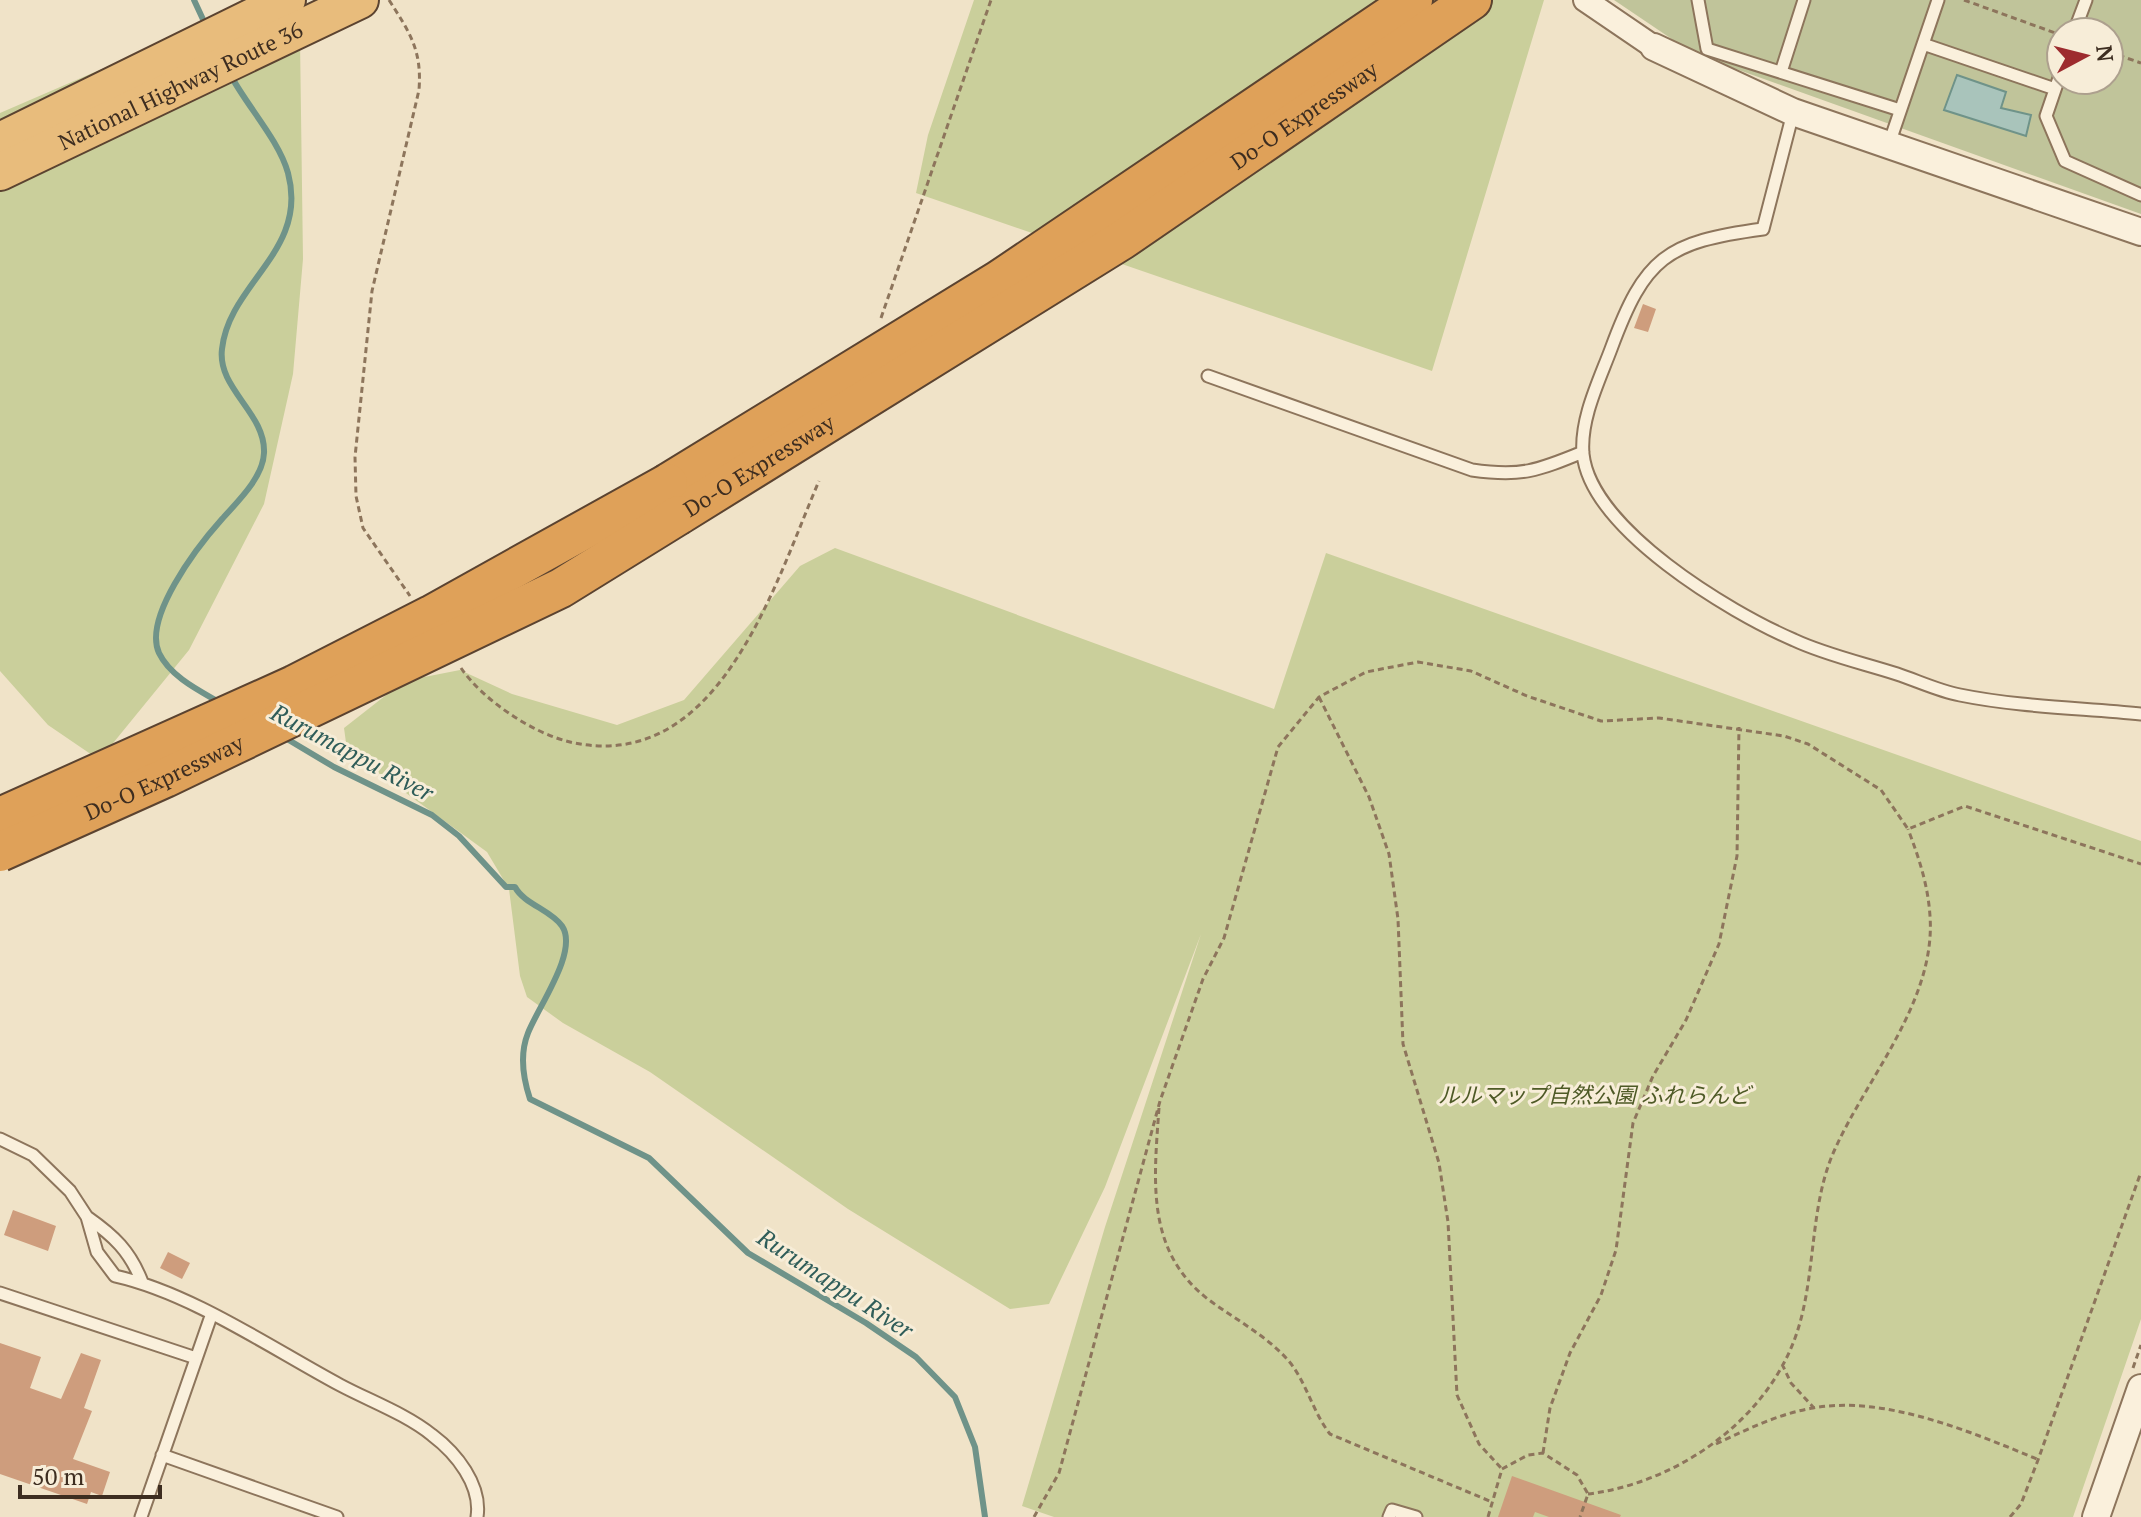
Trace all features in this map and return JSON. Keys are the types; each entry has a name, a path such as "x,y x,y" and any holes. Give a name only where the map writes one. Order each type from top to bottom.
{"highway":[{"name":"National Highway Route 36","path":"0,172 174,72 287,0"},
{"name":"Do-O Expressway","path":"0,852 194,765 561,588 674,499 1413,0"},
{"name":"Do-O Expressway","path":"0,817 294,685 431,615 674,499 1109,248 1472,0"},
{"name":"National Highway Route 36","path":"0,141 344,7"}],"street":[{"path":"1585,0 1654,47 1793,112 2141,232"},
{"path":"2096,1517 2141,1388"}],"lane":[{"path":"1698,0 1707,49 1900,110"},
{"path":"1781,72 1804,0"},
{"path":"1889,144 1938,0"},
{"path":"1923,44 2045,86"},
{"path":"2053,96 2046,116 2065,161 2141,195"},
{"path":"1793,112 1763,229 1707,236 1663,257 1631,295 1589,408 1583,452 1590,482 1613,517 1642,543 1736,611 1795,641 1959,695 2141,714"},
{"path":"1208,376 1472,470 1511,475 1543,469 1583,452"},
{"path":"0,1139 33,1155 70,1191 87,1217 97,1252 115,1276 142,1282 211,1316 432,1434 462,1464 473,1484 477,1517"},
{"path":"87,1217 118,1240 134,1261 142,1282"},
{"path":"0,1293 196,1358"},
{"path":"141,1517 211,1316"},
{"path":"162,1455 337,1517"},
{"path":"1389,1517 1392,1510 1416,1517"}],"path":[{"path":"389,0 411,34 421,63 419,90 372,291 355,457 356,496 363,528 414,601"},
{"path":"878,324 991,0"},
{"path":"1964,0 2045,29"},
{"path":"457,662 466,675 519,721 554,738 593,747 645,741 659,734 706,700 758,627 819,481"},
{"path":"1034,1517 1059,1473 1160,1101 1203,979 1224,938 1278,747 1319,697 1366,672 1418,662 1471,671 1527,696 1601,721 1659,718 1739,727 1808,744 1881,790 1908,829 1924,872 1930,918 1928,957 1909,1009 1833,1151 1799,1327 1782,1364 1756,1403 1713,1446"},
{"path":"1319,697 1369,797 1389,854 1398,919 1403,1044 1439,1163 1448,1222 1457,1395 1479,1444 1502,1469"},
{"path":"1543,1453 1550,1408 1570,1353 1601,1295 1616,1250 1633,1123 1653,1076 1686,1020 1719,944 1737,856 1739,727"},
{"path":"1908,829 1965,806 2141,864"},
{"path":"1160,1101 1154,1190 1163,1235 1181,1275 1210,1300 1262,1334 1290,1362 1315,1415 1330,1434 1492,1502"},
{"path":"2010,1517 2021,1504 2038,1460 2141,1172"},
{"path":"1782,1364 1791,1383 1814,1408"},
{"path":"1588,1494 1624,1489 1770,1419 1814,1408 1856,1406 1954,1425 2038,1460"},
{"path":"1488,1517 1502,1469 1528,1455 1543,1453 1577,1475 1588,1494 1580,1517"}],"green space":[{"path":"261,0 300,40 303,259 293,374 264,504 189,650 105,753 92,755 48,725 0,671 0,113"},
{"path":"974,0 1544,0 1432,371 916,193 928,135"},
{"path":"1614,0 2141,0 2141,214 1694,54"},
{"name":"ルルマップ自然公園 ふれらんど","path":"835,548 1274,709 1326,553 2141,841 2141,1319 2073,1517 1054,1517 1022,1506 1105,1227 1201,934 1105,1187 1049,1304 1010,1309 848,1209 650,1072 563,1023 527,997 520,976 509,889 487,852 347,750 344,728 404,681 460,670 512,694 617,725 684,700 800,566"}],"water":[{"path":"1957,75 2006,92 2001,108 2031,115 2026,136 1944,110"}],"building":[{"path":"1643,304 1656,309 1648,332 1634,328"},
{"path":"13,1210 56,1226 48,1251 4,1235"},
{"path":"168,1252 190,1263 182,1279 160,1268"},
{"path":"0,1343 41,1357 30,1388 61,1399 81,1353 101,1360 84,1408 92,1411 73,1459 110,1472 102,1496 91,1492 87,1504 0,1474"},
{"path":"1512,1476 1621,1515 1549,1517 1535,1512 1533,1517 1498,1517"}],"waterway":[{"name":"Rurumappu River","path":"194,0 207,28"},
{"name":"Rurumappu River","path":"219,702 185,682 170,669 159,653 156,638 165,603 186,565 242,497 263,462 263,439 227,376 222,363 222,349 238,305 278,246 288,224 291,200 284,161 230,74"},
{"name":"Rurumappu River","path":"282,736 334,767 432,815 459,836 506,887 515,887 525,898 557,920 566,937 565,950 555,979 528,1033 524,1049 524,1074 530,1099 649,1158 748,1253 866,1323 916,1357 955,1397 975,1447 985,1517"}]}
